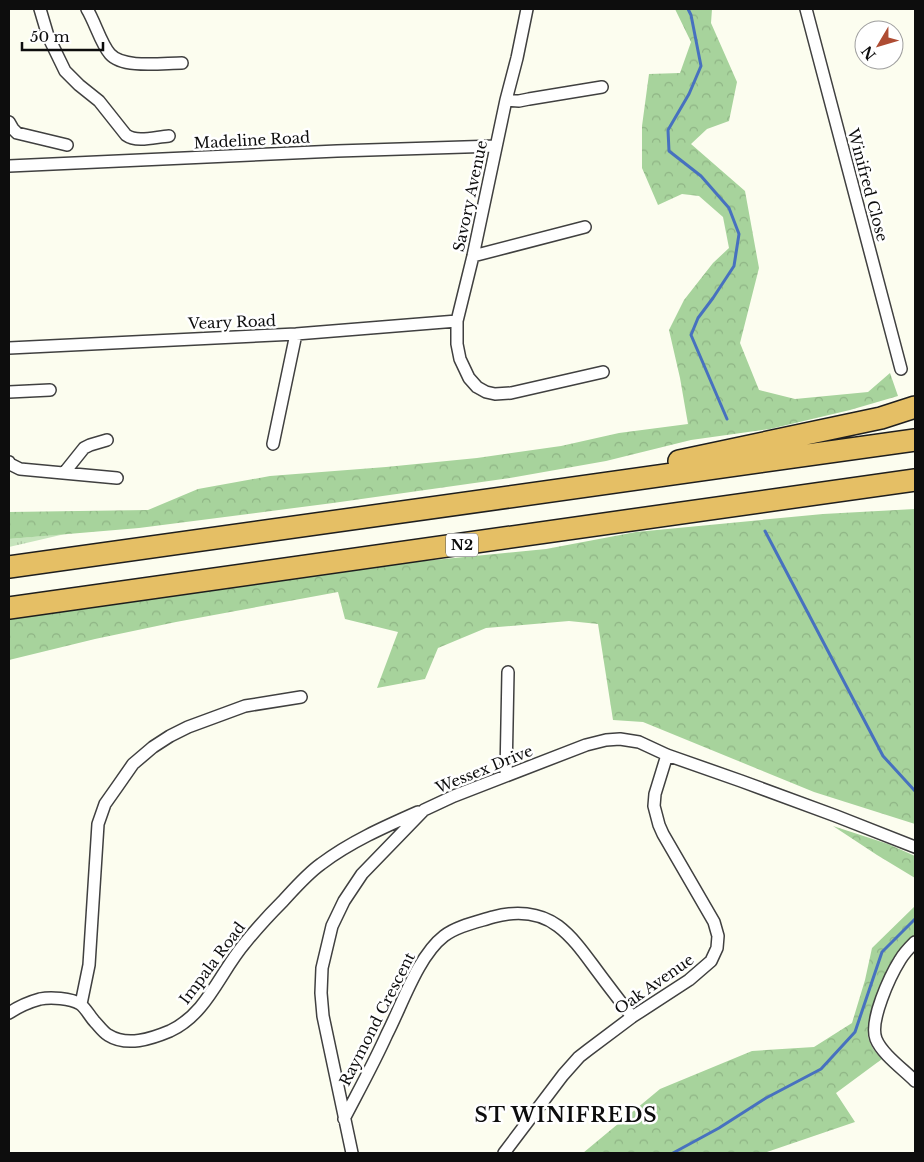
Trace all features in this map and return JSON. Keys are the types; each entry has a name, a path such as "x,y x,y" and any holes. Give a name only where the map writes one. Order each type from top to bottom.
{"highway":[{"path":"526,495 551,485 636,470 881,418 915,407"},
{"path":"9,567 915,440"},
{"name":"N2","path":"9,608 915,480"},
{"path":"557,531 570,533 592,532 915,494"}],"street":[{"path":"40,9 48,36 66,71 78,85 99,101 126,135 139,139 169,136"},
{"path":"87,9 110,54 118,60 136,64 182,63"},
{"name":"Savory Avenue","path":"527,9 496,146 474,256 456,322 460,359 477,387 495,394 511,393 603,372"},
{"name":"Winifred Close","path":"806,9 901,369"},
{"path":"506,100 529,100 602,87"},
{"path":"9,122 18,133 67,145"},
{"name":"Madeline Road","path":"9,166 496,146"},
{"path":"474,256 585,227"},
{"name":"Veary Road","path":"9,348 296,334 456,322"},
{"path":"273,444 296,334"},
{"path":"9,392 50,390"},
{"path":"64,473 84,448 90,444 107,440"},
{"path":"9,462 20,469 117,478"},
{"path":"506,775 508,672"},
{"path":"9,1013 40,999 68,999 81,1004 89,965 98,824 105,804 133,764 152,747 188,727 245,706 302,697"},
{"name":"Wessex Drive","path":"352,1153 322,1016 322,968 332,926 344,900 362,874 424,810 506,775 586,745 620,739 639,742 667,755 828,813 915,847"},
{"name":"Oak Avenue","path":"504,1153 571,1065 632,1017 700,972 711,961 717,948 718,936 714,922 663,834 656,815 654,806 655,794 667,755"},
{"name":"Impala Road","path":"81,1004 108,1035 121,1040 138,1041 172,1030 187,1020 201,1006 243,944 305,878 321,864 380,829 424,810"},
{"name":"Raymond Crescent","path":"344,1119 428,952 444,936 453,931 495,916 523,913 536,915 558,926 587,957 632,1017"},
{"path":"915,942 905,953 893,972 874,1022 874,1029 880,1046 915,1080"}],"green space":[{"path":"675,9 712,9 711,23 737,82 729,121 707,129 691,144 745,191 759,268 740,343 759,390 795,399 868,392 890,373 898,396 850,410 770,429 691,440 606,461 510,478 139,528 9,539 9,512 148,510 198,489 270,476 477,458 561,446 619,433 688,424 669,330 684,300 713,263 729,248 723,217 699,196 682,194 658,205 642,168 642,126 649,74 680,73 691,42"},
{"path":"915,509 915,824 814,792 643,722 613,720 598,624 569,621 486,628 438,648 425,679 377,688 398,632 345,619 338,592 176,622 9,660 9,617 363,567 546,549 636,532 823,514"},
{"path":"65,534 9,547 9,539"},
{"path":"833,826 888,844 915,856 915,878 877,855"},
{"path":"915,906 915,936 900,951 888,969 869,1022 869,1040 873,1049 882,1059 836,1093 855,1122 764,1153 583,1153 660,1089 752,1051 814,1047 852,1023 872,948"}],"waterway":[{"path":"688,9 691,15 701,66 689,94 668,130 669,151 701,176 729,208 739,234 734,266 698,318 691,335 727,419"},
{"path":"765,531 883,756 915,791"},
{"path":"673,1153 719,1128 766,1098 821,1069 855,1032 882,952 915,919"}],"district":[{"name":"ST WINIFREDS","path":"566,1115"}]}
